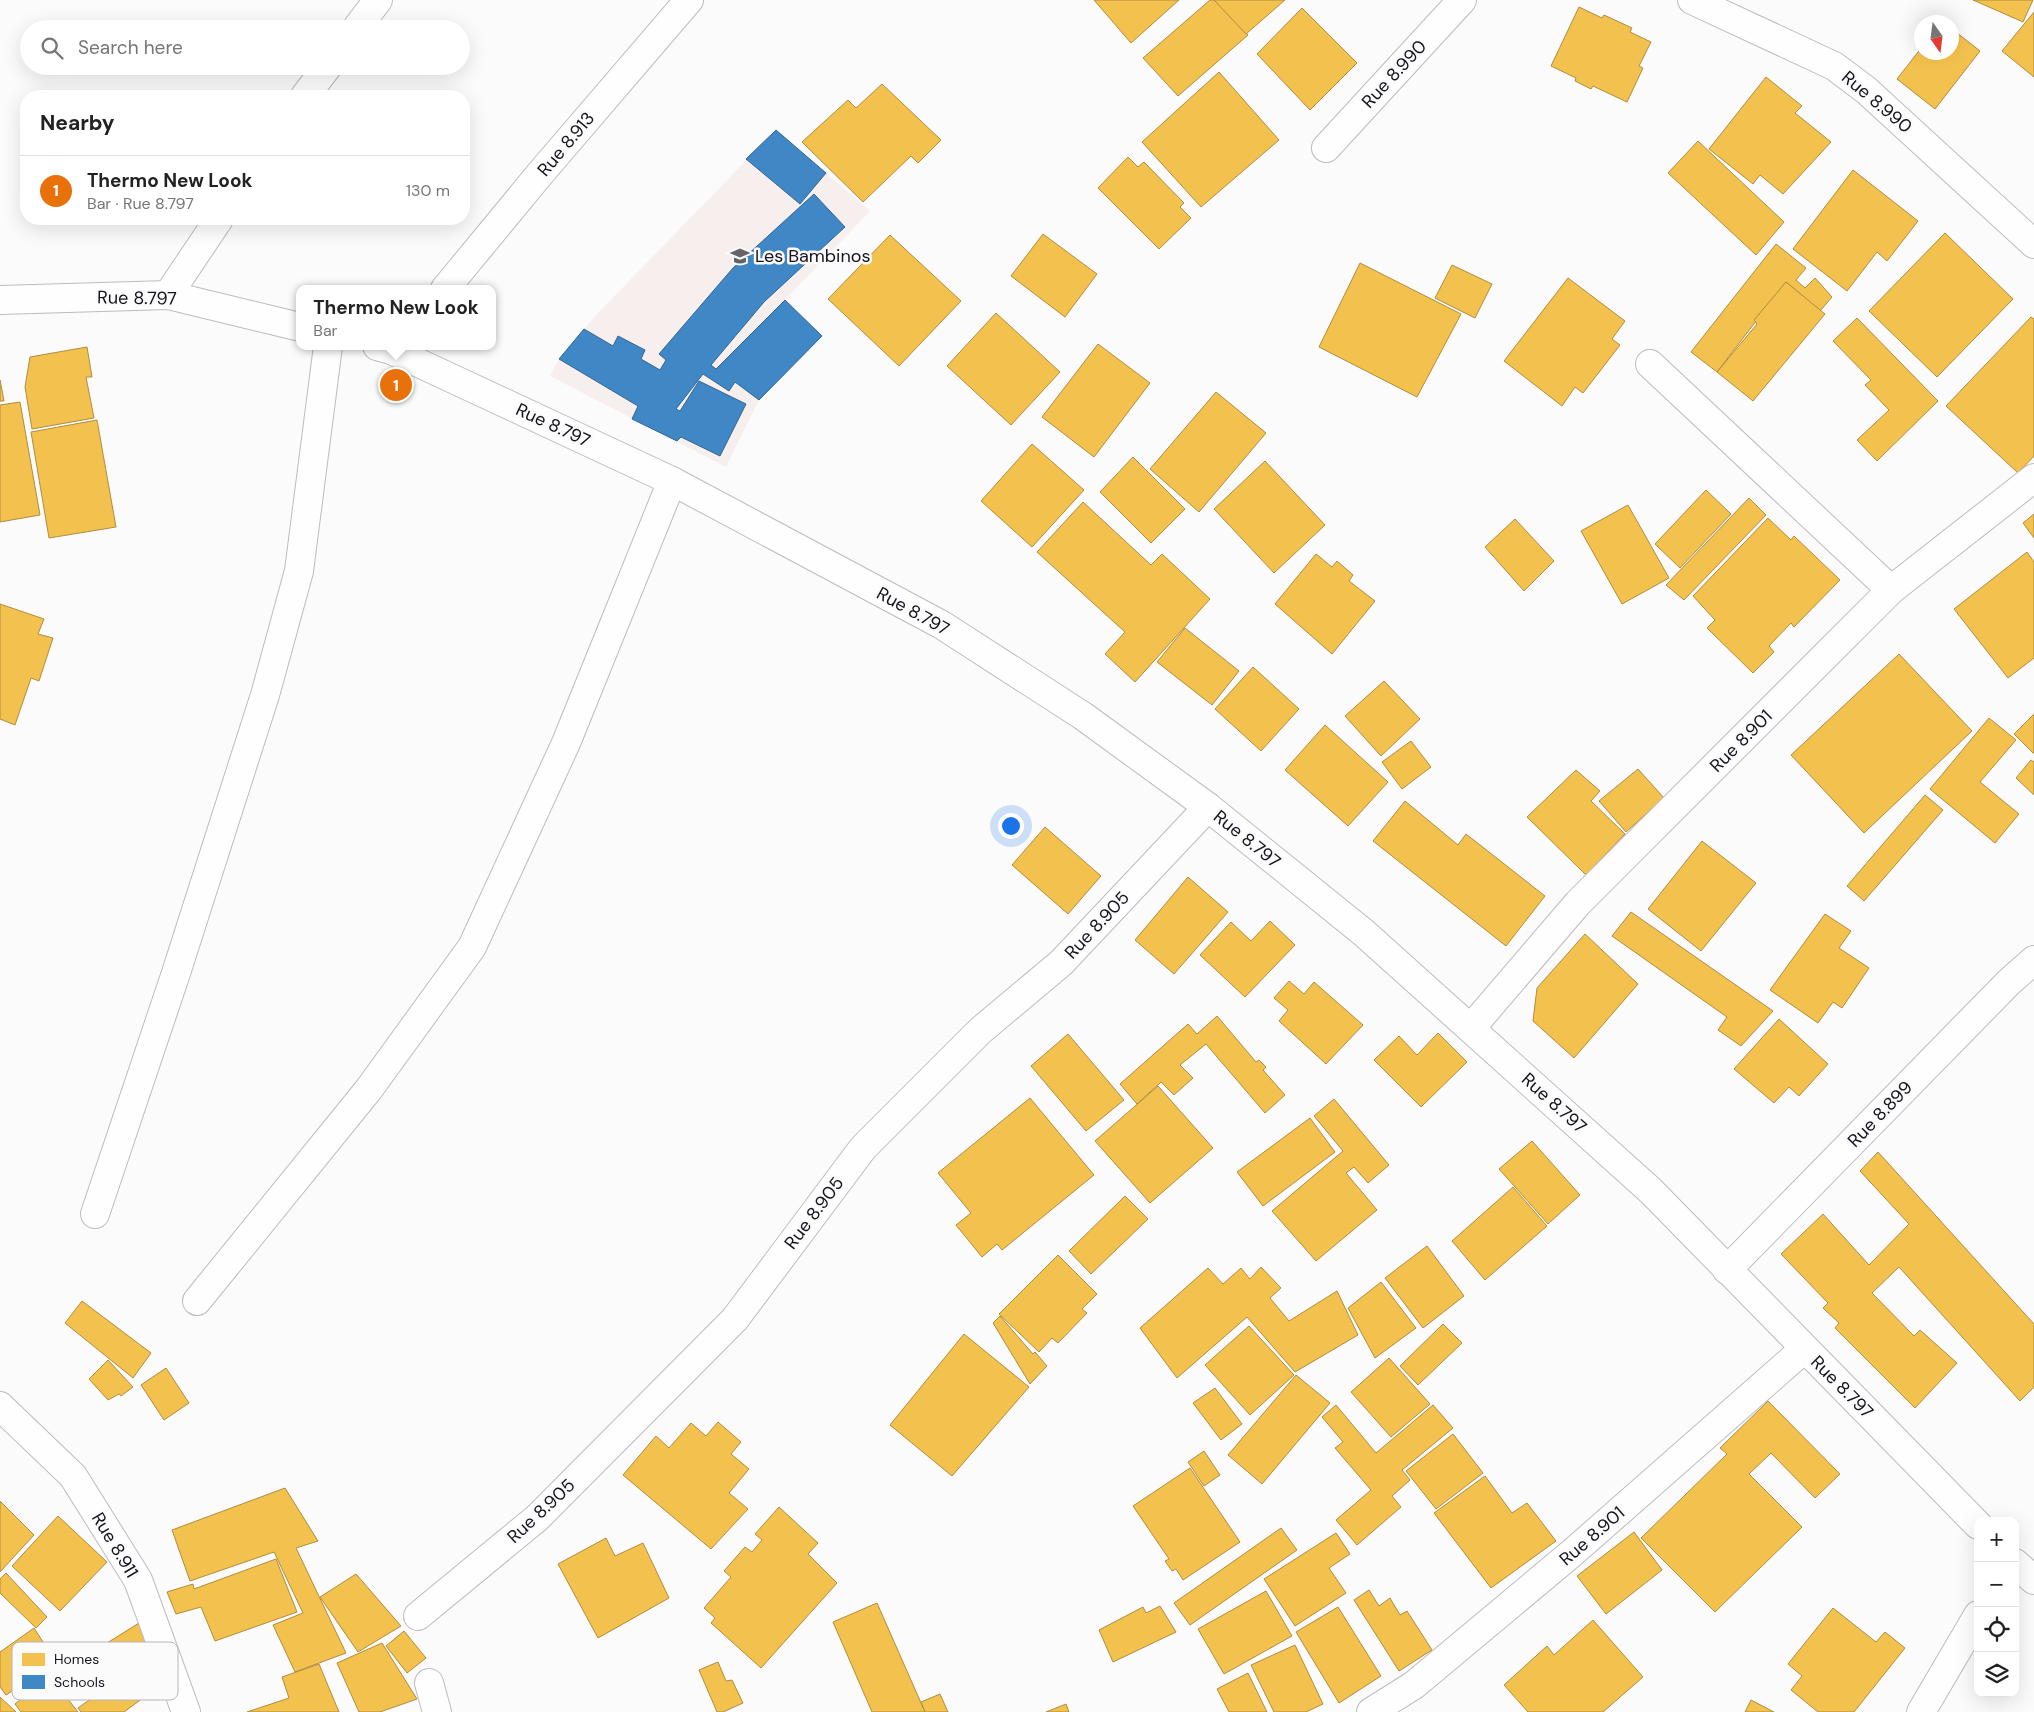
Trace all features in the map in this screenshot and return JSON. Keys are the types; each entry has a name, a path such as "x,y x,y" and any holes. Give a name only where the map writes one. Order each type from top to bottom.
{"street":[{"path":"363,20 378,0"},
{"name":"Rue 8.913","path":"448,285 539,175 689,0"},
{"name":"Rue 8.990","path":"1326,148 1462,0"},
{"name":"Rue 8.990","path":"1692,0 1834,66 1866,90 2034,244"},
{"path":"310,90 321,75"},
{"path":"168,295 215,225"},
{"name":"Rue 8.797","path":"0,300 168,295 296,326"},
{"path":"95,1214 176,973 262,704 299,571 327,350"},
{"name":"Rue 8.797","path":"393,350 672,480 942,626 1083,716 1208,807 1364,933 1651,1191 1974,1521"},
{"path":"1650,364 1891,590"},
{"name":"Rue 8.901","path":"1471,1028 1578,903 1891,590 2034,478"},
{"path":"197,1301 369,1089 472,947 566,743 672,480"},
{"name":"Rue 8.905","path":"418,1616 537,1518 735,1319 863,1148 981,1030 1061,963 1208,807"},
{"name":"Rue 8.899","path":"1727,1270 2009,982 2034,960"},
{"name":"Rue 8.901","path":"1371,1712 1414,1685 1572,1553 1804,1349"},
{"name":"Rue 8.911","path":"0,1406 73,1476 138,1580 161,1642"},
{"path":"2019,1567 2034,1580"},
{"path":"1921,1712 1974,1623"},
{"path":"428,1683 437,1712"},
{"name":"Rue 8.911","path":"178,1690 186,1712"}],"shaded area":[{"name":"Les Bambinos","path":"776,130 870,211 785,300 759,400 726,467 550,376 559,359 596,315"}],"building: Homes":[{"path":"1094,0 1179,0 1131,43"},
{"path":"1210,0 1216,0 1248,35 1178,96 1143,58"},
{"path":"1214,0 1285,0 1246,34"},
{"path":"1973,0 2033,0 2023,22"},
{"path":"1579,7 1602,18 1604,15 1632,28 1630,32 1651,42 1639,66 1643,68 1627,102 1593,86 1591,89 1575,81 1576,78 1551,66"},
{"path":"1302,8 1357,63 1310,110 1257,54"},
{"path":"2034,12 2034,77 2002,51"},
{"path":"1959,34 1980,51 1935,109 1897,79 1914,57 1914,60 1959,60"},
{"path":"1219,72 1279,140 1201,207 1142,142"},
{"path":"1766,77 1802,106 1795,113 1831,142 1783,194 1760,175 1753,184 1709,149"},
{"path":"882,84 941,140 918,163 911,156 863,202 802,142 848,100 856,108"},
{"path":"1698,141 1784,222 1756,255 1668,173"},
{"path":"1128,157 1138,167 1144,162 1184,203 1180,207 1191,218 1159,249 1098,188"},
{"path":"1853,170 1918,221 1887,261 1877,252 1847,291 1793,249"},
{"path":"1945,233 2013,299 1937,377 1869,311"},
{"path":"1043,234 1097,274 1065,317 1011,276"},
{"path":"890,235 961,301 899,366 828,299"},
{"path":"1776,244 1806,268 1796,280 1805,288 1815,278 1832,297 1820,311 1786,282 1717,372 1691,352"},
{"path":"1360,263 1461,314 1417,397 1319,347"},
{"path":"1452,265 1492,284 1475,318 1435,298"},
{"path":"1568,278 1625,321 1612,339 1620,345 1583,393 1575,387 1562,406 1504,361"},
{"path":"1786,282 1825,314 1753,401 1717,372 1757,324 1754,320"},
{"path":"996,313 1060,372 1011,425 947,366"},
{"path":"2031,317 2034,319 2034,456 2018,473 1946,406"},
{"path":"1857,318 1938,401 1877,461 1857,440 1889,410 1865,385 1871,380 1833,341"},
{"path":"1098,344 1150,383 1094,457 1042,417"},
{"path":"87,347 92,377 86,377 94,418 32,429 25,387 30,357"},
{"path":"0,380 4,401 0,401"},
{"path":"1216,392 1266,433 1199,512 1150,469"},
{"path":"20,402 40,515 0,522 0,405"},
{"path":"97,420 116,527 49,538 31,432"},
{"path":"1032,444 1084,490 1032,547 981,501"},
{"path":"1133,457 1185,509 1151,543 1100,492"},
{"path":"1265,461 1325,525 1274,573 1214,509"},
{"path":"1706,490 1731,514 1680,568 1655,544"},
{"path":"1749,498 1766,515 1684,600 1666,585"},
{"path":"1083,502 1151,565 1162,554 1210,599 1135,682 1105,654 1125,632 1037,552"},
{"path":"1628,505 1669,578 1622,604 1581,531"},
{"path":"2034,514 2034,538 2023,523"},
{"path":"1768,518 1791,540 1794,536 1840,580 1794,627 1791,623 1769,646 1774,652 1753,673 1707,628 1715,620 1693,596"},
{"path":"1515,519 1554,561 1524,591 1485,547"},
{"path":"2027,552 2034,562 2034,658 2008,678 1954,609"},
{"path":"1316,554 1332,567 1337,561 1353,575 1349,581 1375,601 1332,654 1275,604"},
{"path":"0,604 44,619 38,634 53,638 39,681 31,678 15,725 0,719"},
{"path":"1185,628 1239,671 1212,705 1157,662"},
{"path":"1899,654 1972,731 1864,833 1791,755"},
{"path":"1253,667 1299,709 1261,751 1215,709"},
{"path":"1384,681 1420,719 1381,756 1345,716"},
{"path":"2034,714 2034,754 2014,734"},
{"path":"1989,718 2016,740 1980,782 2019,814 1995,843 1930,789"},
{"path":"1325,725 1388,782 1348,826 1285,770"},
{"path":"1411,741 1431,767 1402,789 1382,762"},
{"path":"2031,760 2034,762 2034,795 2016,778"},
{"path":"1638,769 1664,798 1626,832 1599,801"},
{"path":"1576,770 1600,791 1591,801 1625,834 1586,875 1527,817"},
{"path":"1925,795 1943,810 1864,901 1847,886"},
{"path":"1405,801 1458,845 1466,834 1545,896 1506,946 1373,841"},
{"path":"1045,827 1101,876 1068,914 1012,865"},
{"path":"1702,841 1756,883 1701,951 1648,909"},
{"path":"1188,877 1228,912 1174,974 1135,940"},
{"path":"1631,912 1773,1011 1741,1046 1718,1030 1727,1017 1612,936"},
{"path":"1825,914 1851,931 1839,948 1869,968 1842,1008 1833,1002 1818,1023 1770,990"},
{"path":"1270,921 1295,945 1245,997 1200,955 1231,922 1251,941"},
{"path":"1585,934 1638,984 1574,1058 1533,1021 1537,988"},
{"path":"1289,981 1304,994 1314,982 1363,1025 1326,1064 1279,1021 1288,1010 1274,998"},
{"path":"1217,1016 1256,1062 1259,1060 1266,1067 1263,1070 1285,1095 1265,1113 1206,1044 1180,1065 1193,1078 1174,1095 1161,1082 1137,1104 1120,1084 1188,1024 1197,1034"},
{"path":"1779,1019 1828,1064 1799,1096 1789,1087 1774,1103 1734,1069"},
{"path":"1438,1033 1467,1062 1421,1107 1374,1060 1399,1036 1417,1055"},
{"path":"1068,1034 1124,1100 1086,1131 1031,1066"},
{"path":"1158,1086 1213,1148 1150,1203 1095,1141"},
{"path":"1030,1098 1094,1175 1002,1250 997,1244 982,1257 956,1225 971,1213 938,1173"},
{"path":"1334,1099 1389,1165 1368,1183 1354,1167 1346,1173 1377,1210 1316,1261 1272,1211 1343,1151 1314,1116"},
{"path":"1310,1118 1335,1152 1263,1206 1237,1172"},
{"path":"1532,1141 1580,1195 1548,1224 1499,1169"},
{"path":"1878,1152 2034,1324 2034,1387 2020,1401 1899,1267 1872,1293 1914,1336 1920,1330 1957,1363 1915,1408 1835,1328 1839,1323 1823,1308 1828,1303 1781,1254 1823,1214 1869,1265 1909,1224 1860,1171"},
{"path":"1513,1187 1547,1226 1485,1280 1452,1241"},
{"path":"1125,1196 1148,1219 1091,1274 1069,1251"},
{"path":"1427,1246 1464,1296 1423,1328 1385,1278"},
{"path":"1058,1255 1097,1294 1082,1309 1087,1313 1058,1343 1052,1338 1039,1352 999,1314"},
{"path":"1261,1267 1281,1288 1270,1298 1289,1321 1337,1291 1358,1335 1295,1372 1247,1317 1177,1378 1140,1328 1208,1268 1223,1284 1241,1268 1250,1279"},
{"path":"1381,1282 1416,1328 1375,1358 1348,1308"},
{"path":"82,1301 151,1353 133,1378 65,1323"},
{"path":"1000,1316 1033,1354 1035,1352 1047,1366 1030,1384 993,1323"},
{"path":"1443,1324 1462,1343 1418,1385 1400,1366"},
{"path":"1249,1326 1294,1375 1250,1415 1205,1365"},
{"path":"964,1334 1029,1387 952,1476 890,1425"},
{"path":"1389,1358 1430,1404 1391,1437 1351,1392"},
{"path":"108,1360 133,1387 121,1396 119,1394 108,1400 89,1379"},
{"path":"166,1368 189,1403 164,1420 141,1385"},
{"path":"1296,1375 1330,1403 1262,1484 1228,1455"},
{"path":"1215,1388 1242,1424 1221,1440 1193,1403"},
{"path":"1768,1401 1840,1474 1815,1498 1771,1453 1749,1474 1802,1527 1715,1612 1641,1538 1727,1454 1720,1448"},
{"path":"1336,1405 1376,1453 1433,1405 1453,1428 1402,1470 1410,1480 1392,1496 1401,1507 1357,1545 1336,1520 1371,1490 1335,1448 1343,1442 1322,1417"},
{"path":"718,1422 741,1442 731,1454 749,1469 729,1493 748,1509 711,1549 623,1475 656,1436 669,1448 691,1423 706,1436"},
{"path":"1453,1434 1483,1473 1436,1509 1406,1471"},
{"path":"1204,1451 1220,1475 1204,1486 1188,1462"},
{"path":"1190,1468 1240,1542 1183,1580 1176,1569 1172,1571 1165,1561 1169,1559 1133,1506"},
{"path":"1485,1476 1512,1513 1527,1503 1556,1541 1491,1588 1434,1513"},
{"path":"285,1488 318,1541 296,1548 346,1653 295,1672 273,1625 303,1613 274,1552 190,1581 172,1530"},
{"path":"0,1501 34,1535 0,1572"},
{"path":"779,1507 818,1543 808,1554 837,1583 761,1668 711,1623 715,1618 704,1608 731,1577 724,1571 745,1547 752,1552 762,1540 755,1534"},
{"path":"58,1516 107,1562 60,1611 12,1566"},
{"path":"1281,1528 1297,1550 1190,1625 1174,1603"},
{"path":"1634,1532 1662,1570 1606,1614 1577,1576"},
{"path":"1336,1533 1350,1554 1329,1568 1346,1593 1295,1626 1264,1579"},
{"path":"606,1538 615,1556 643,1543 669,1598 598,1638 558,1564"},
{"path":"276,1559 297,1612 215,1641 201,1607 176,1614 167,1592 193,1584 194,1589"},
{"path":"6,1573 47,1617 36,1628 0,1593 0,1579"},
{"path":"356,1574 401,1626 358,1652 320,1597"},
{"path":"1369,1590 1379,1606 1390,1598 1400,1615 1407,1611 1432,1650 1399,1671 1354,1600"},
{"path":"1266,1591 1292,1636 1224,1674 1198,1629"},
{"path":"877,1603 925,1712 872,1712 833,1622"},
{"path":"1160,1606 1176,1632 1113,1662 1099,1630 1143,1607 1146,1613"},
{"path":"1338,1607 1381,1676 1339,1703 1296,1632"},
{"path":"1833,1608 1876,1642 1885,1632 1905,1648 1854,1712 1818,1712 1791,1690 1802,1676 1788,1664"},
{"path":"1593,1620 1643,1677 1603,1712 1528,1712 1504,1685 1547,1646 1554,1655"},
{"path":"139,1623 151,1642 109,1642"},
{"path":"34,1628 43,1642 14,1642"},
{"path":"404,1631 426,1658 407,1673 386,1646"},
{"path":"382,1643 417,1699 380,1712 359,1712 337,1663"},
{"path":"12,1644 12,1691 6,1695 0,1687 0,1652"},
{"path":"1295,1645 1323,1704 1306,1712 1274,1712 1251,1665"},
{"path":"718,1662 726,1681 732,1680 743,1703 723,1712 717,1712 699,1670"},
{"path":"319,1664 339,1712 247,1712 289,1698 282,1677"},
{"path":"1248,1673 1267,1712 1229,1712 1217,1689"},
{"path":"940,1694 948,1712 925,1712 921,1702"},
{"path":"0,1697 16,1712 0,1712"},
{"path":"20,1700 69,1700 78,1712 21,1712 15,1704"},
{"path":"89,1700 140,1700 124,1712 81,1712 78,1708"},
{"path":"1751,1700 1774,1712 1745,1712"},
{"path":"1066,1704 1069,1712 1046,1712"}],"building: Schools":[{"path":"776,130 826,173 800,204 746,159"},
{"path":"814,194 845,227 764,302 711,365 716,369 785,300 822,336 759,400 735,382 729,391 703,374 676,409 680,411 699,381 746,404 720,456 681,437 677,441 632,419 638,406 559,359 584,329 613,346 618,336 645,350 641,359 660,370 666,360 659,354 733,268"}],"place":[{"name":"Les Bambinos","path":"740,256"},
{"name":"Thermo New Look","path":"396,385"}]}
